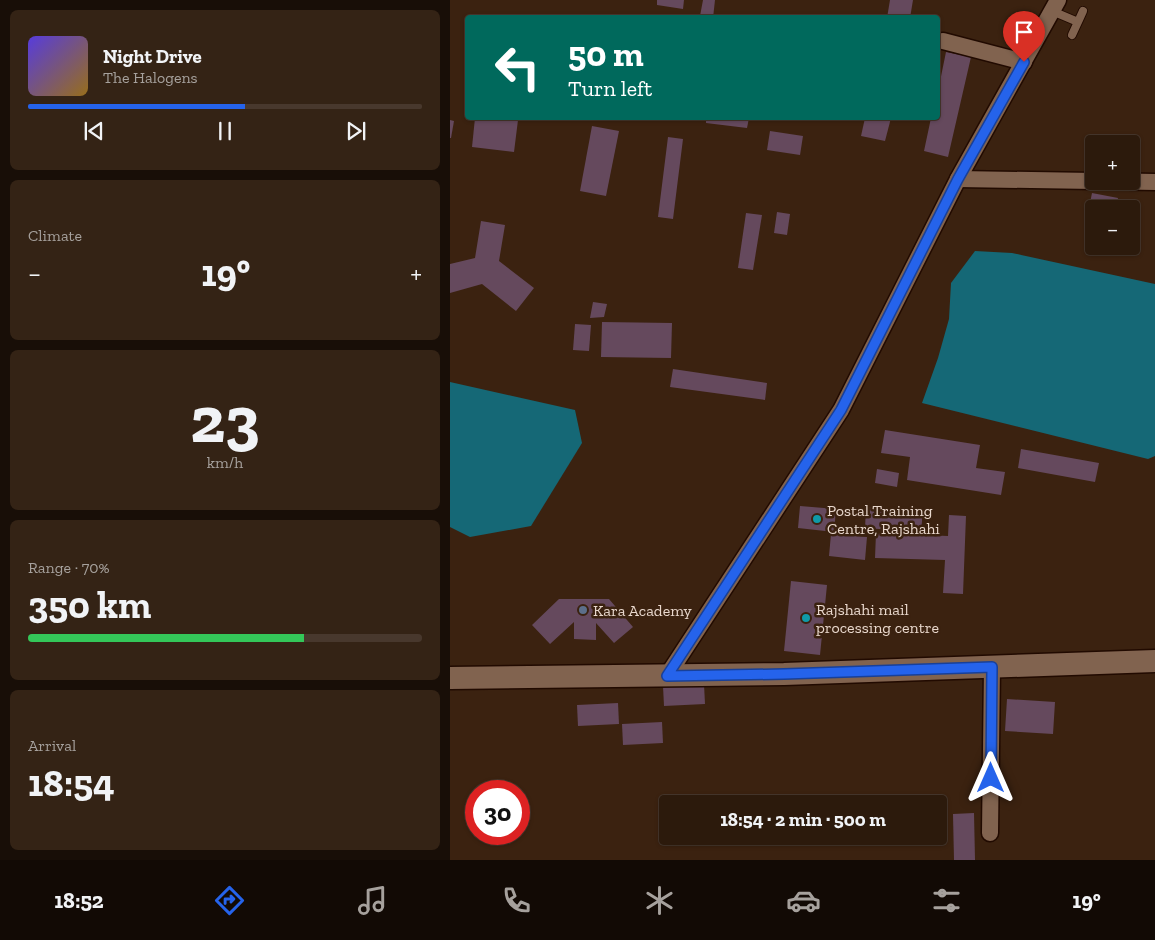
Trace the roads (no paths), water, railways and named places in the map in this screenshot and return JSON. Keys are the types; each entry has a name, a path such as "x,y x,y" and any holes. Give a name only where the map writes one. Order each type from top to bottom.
{"street":[{"path":"667,676 841,410 958,179 1055,6"},
{"path":"943,41 1024,62"},
{"path":"958,179 1085,181"},
{"path":"1140,182 1155,182"},
{"path":"450,678 794,674 1155,661"},
{"path":"990,833 992,667"}],"lane":[{"path":"1055,6 1078,22 1083,11 1080,19 1072,35"}],"water":[{"path":"975,251 1012,253 1155,284 1155,456 1148,459 922,403 949,319 951,283"},
{"path":"450,382 575,410 582,443 531,526 470,537 450,527"}],"place":[{"name":"Postal Training Centre, Rajshahi","path":"817,519"},
{"name":"Kara Academy","path":"583,610"},
{"name":"Rajshahi mail processing centre","path":"806,618"}]}
